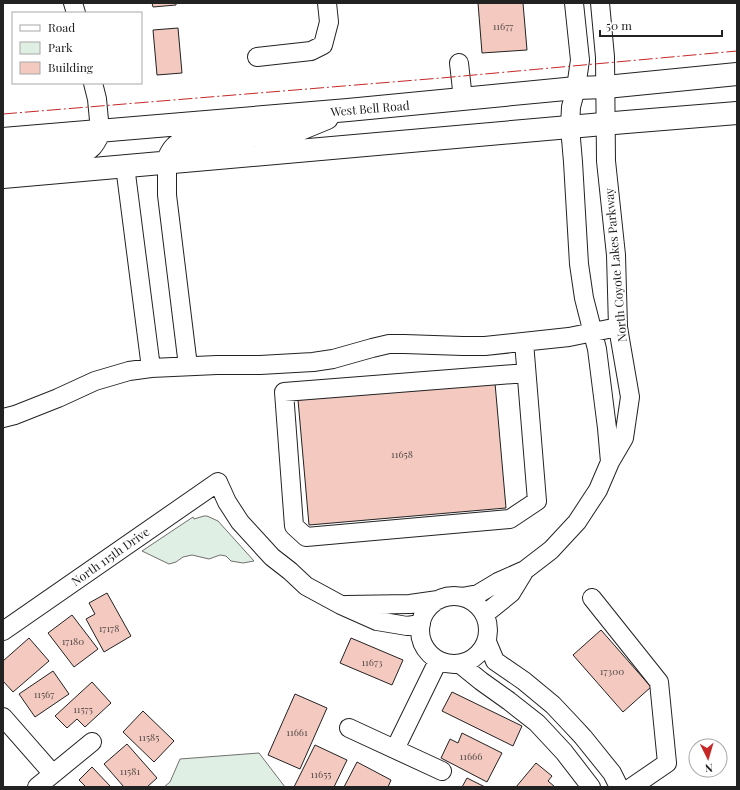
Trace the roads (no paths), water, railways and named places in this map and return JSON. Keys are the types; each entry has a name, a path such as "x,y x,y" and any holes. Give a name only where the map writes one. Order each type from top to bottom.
{"main road":[{"name":"West Bell Road","path":"3,139 348,110 737,74"},
{"path":"167,162 174,148 183,142 293,132 348,110"},
{"path":"3,177 737,113"},
{"path":"3,161 84,152 93,145 100,131"}],"street":[{"path":"257,57 311,51 323,45 329,22 327,3"},
{"name":"North Coyote Lakes Parkway","path":"574,3 580,60 576,88 571,107 570,127 579,264 584,298 597,349 610,462"},
{"name":"North Coyote Lakes Parkway","path":"462,597 478,594 498,582 525,570 551,550 577,522 598,490 610,462 624,438 630,397 618,328 616,256 606,161 605,57 600,3"},
{"path":"459,63 463,99"},
{"path":"93,84 97,99 100,131"},
{"path":"167,162 167,195 188,366"},
{"path":"125,166 151,368"},
{"path":"3,418 15,415 58,398 95,380 129,371 188,366 260,365 313,362 333,359 389,344 485,346 569,337 618,328"},
{"path":"524,342 537,501 510,519 306,537 294,526 284,392 526,372"},
{"name":"North 115th Drive","path":"3,631 218,482 227,502 240,522 272,557 306,586 341,605"},
{"name":"North Coyote Lakes Parkway","path":"485,614 511,593 525,570"},
{"path":"341,605 410,604 438,600 450,596 462,597 471,600 479,606 485,614 489,632 487,642 483,650 469,662 449,664 438,661 423,645 420,634 424,614 430,606 438,600"},
{"path":"592,598 659,682 667,763 632,787"},
{"path":"341,605 377,621 407,626 421,624"},
{"path":"487,642 495,661 524,681 553,705 583,736 612,774 619,787"},
{"path":"395,749 438,661"},
{"path":"460,664 510,701 536,723 564,752 591,787"},
{"path":"3,717 53,774"},
{"path":"349,728 442,771"},
{"path":"37,787 92,742"}]}
